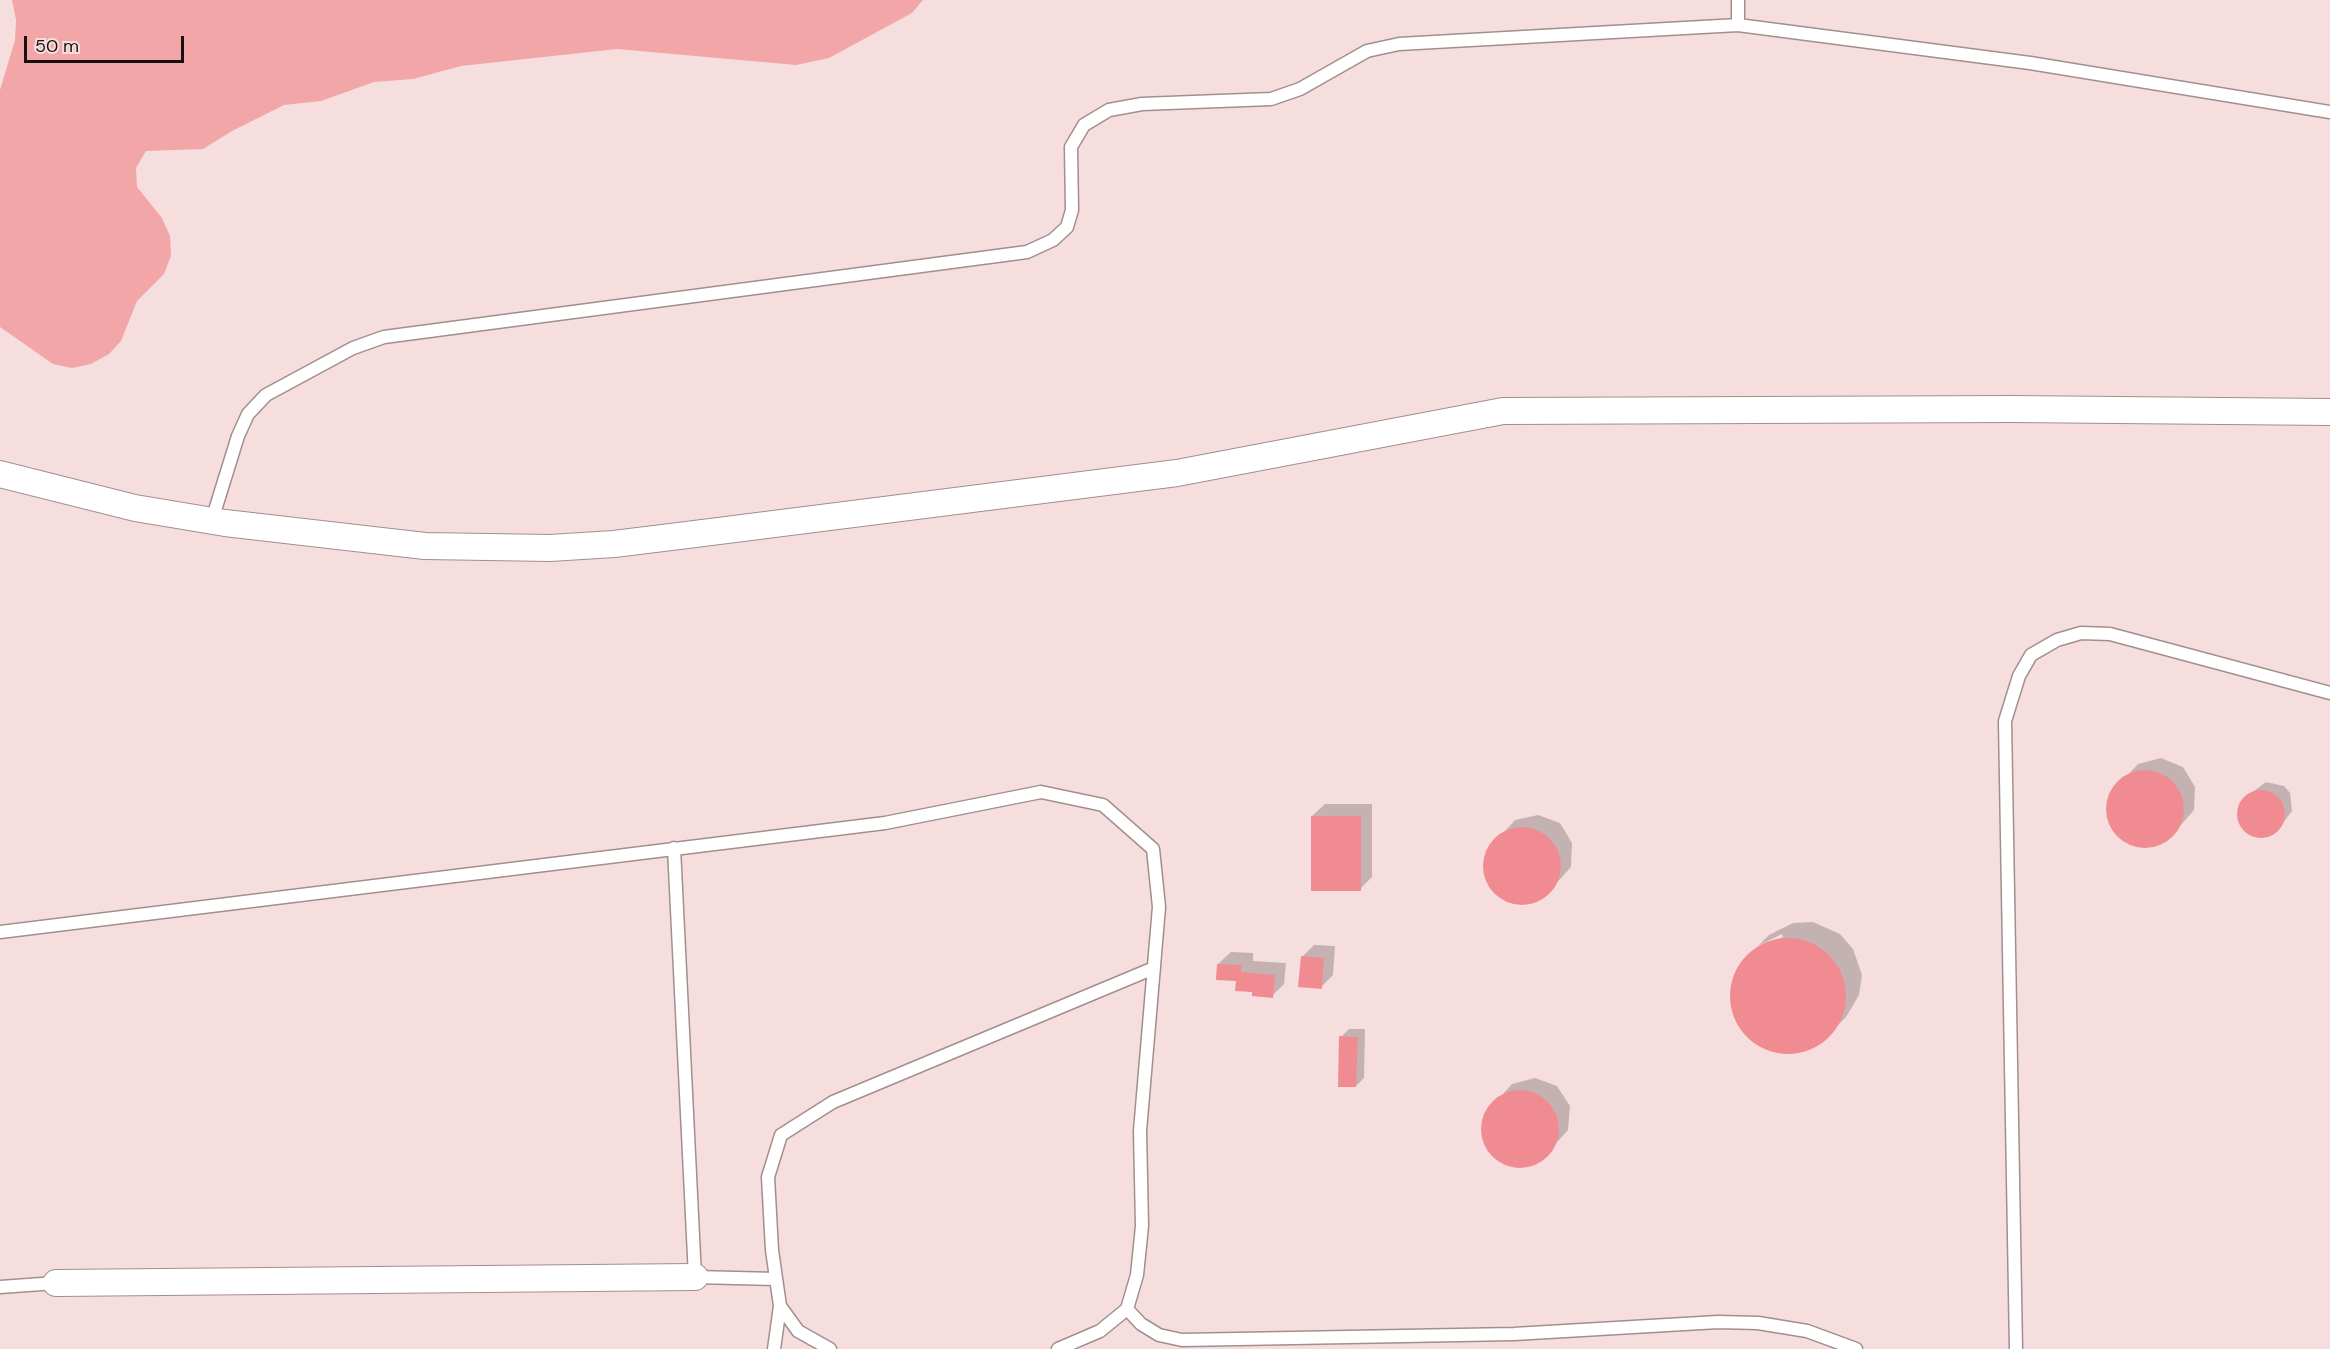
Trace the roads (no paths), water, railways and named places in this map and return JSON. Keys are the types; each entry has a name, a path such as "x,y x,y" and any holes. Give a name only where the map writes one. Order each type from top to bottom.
{"street":[{"path":"0,474 135,508 212,520 425,546 571,546 687,535 1198,470 1503,411 2046,409 2330,412"},
{"path":"56,1283 695,1277"}],"lane":[{"path":"1738,0 1738,25"},
{"path":"212,520 238,436 248,414 266,394 353,348 384,337 1027,252 1053,240 1067,227 1072,210 1071,147 1084,125 1110,110 1142,104 1271,99 1300,89 1367,51 1399,44 1738,25 2030,63 2330,112"},
{"path":"2016,1349 2005,722 2019,676 2031,655 2057,640 2081,633 2110,634 2330,693"},
{"path":"0,932 885,823 1041,792 1103,805 1154,849 1159,907 1140,1131 1142,1226 1137,1275 1126,1309 1100,1331 1058,1349"},
{"path":"674,848 695,1277 776,1279"},
{"path":"774,1349 780,1306 768,1177 781,1135 834,1102 1154,968"},
{"path":"0,1287 56,1283"},
{"path":"780,1306 798,1332 831,1349"},
{"path":"1126,1309 1141,1324 1159,1335 1182,1340 1514,1334 1718,1322 1758,1323 1807,1331 1856,1349"},
{"path":"1217,1349 1236,1338"}]}
